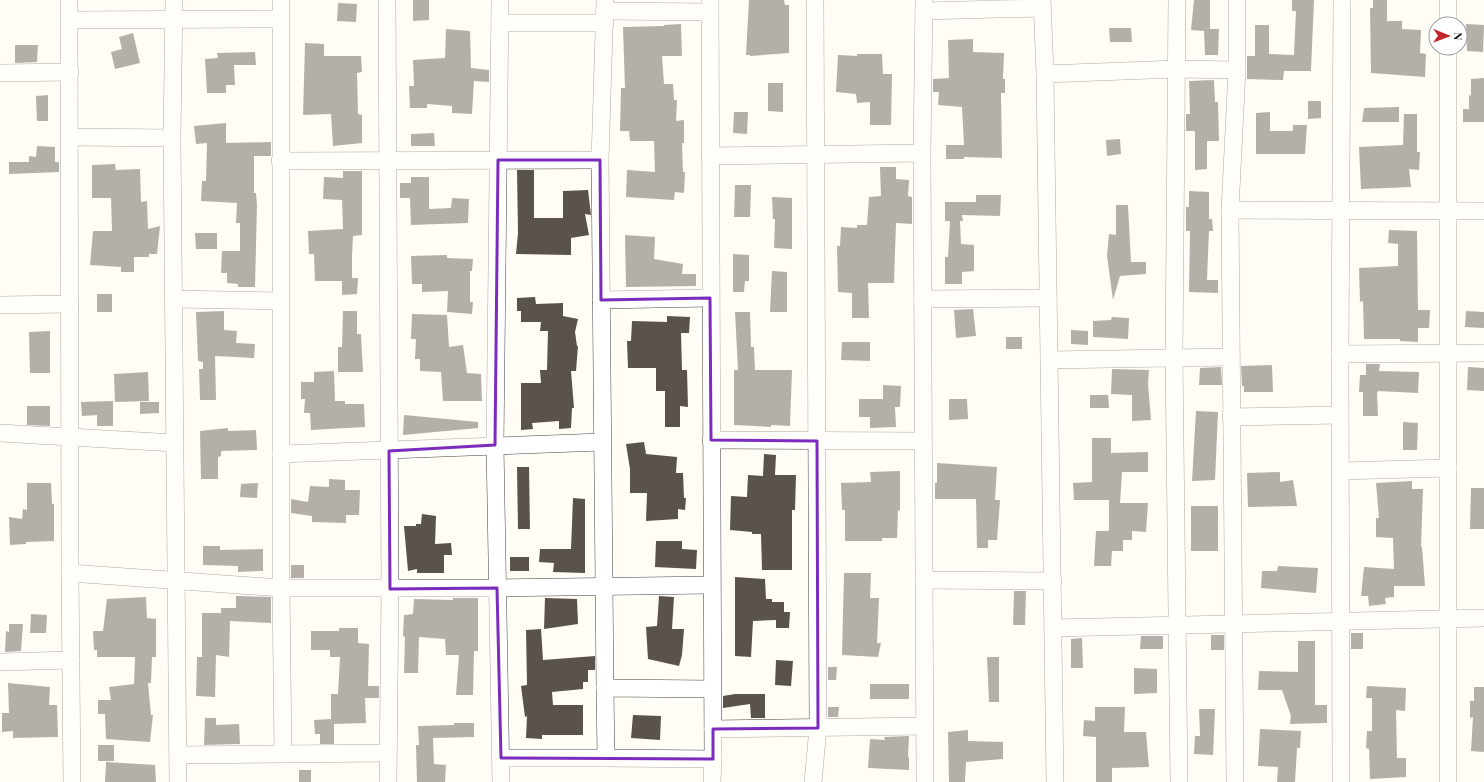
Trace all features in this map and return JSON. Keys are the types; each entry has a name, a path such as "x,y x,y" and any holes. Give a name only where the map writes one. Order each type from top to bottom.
{"street":[{"path":"69,0 72,782"},
{"path":"174,0 172,138 178,579 178,782"},
{"path":"281,0 281,588 284,754"},
{"path":"387,0 390,589 388,782"},
{"path":"500,0 495,445 502,782"},
{"path":"813,782 818,728 815,0"},
{"path":"1177,0 1174,357 1179,782"},
{"path":"1235,782 1230,210 1236,70 1237,0"},
{"path":"1341,782 1342,622 1340,354 1342,0"},
{"path":"1448,0 1448,16"},
{"path":"925,782 922,299 924,5 1042,4 1045,74 1050,360 1055,782"},
{"path":"500,23 605,11 710,6 712,782"},
{"path":"605,11 600,160 603,587 606,758"},
{"path":"70,20 174,18 280,19"},
{"path":"1448,56 1448,782"},
{"path":"1045,74 1177,69 1236,70"},
{"path":"0,74 70,72"},
{"path":"70,137 172,138"},
{"path":"710,156 922,153"},
{"path":"280,161 600,160"},
{"path":"1230,210 1484,210"},
{"path":"601,300 710,298"},
{"path":"922,299 1048,298"},
{"path":"174,300 280,301"},
{"path":"0,305 70,304"},
{"path":"1340,354 1484,353"},
{"path":"1050,360 1231,357"},
{"path":"1231,417 1340,414"},
{"path":"0,433 175,443"},
{"path":"711,440 923,441"},
{"path":"281,454 602,442"},
{"path":"1341,471 1448,468"},
{"path":"70,573 178,579 281,588 390,589 711,585"},
{"path":"924,580 1053,581"},
{"path":"1054,628 1484,618"},
{"path":"0,662 71,660"},
{"path":"605,688 712,689"},
{"path":"713,729 925,726"},
{"path":"178,755 388,753"},
{"path":"501,758 713,759"}],"highlighted area":[{"path":"498,160 600,160 601,300 710,298 711,440 817,441 818,728 713,729 713,759 501,758 497,588 390,589 389,451 495,445"}],"building":[{"path":"413,0 429,0 429,20 413,21"},
{"path":"749,0 784,0 785,5 789,5 789,53 746,55"},
{"path":"1194,0 1210,0 1210,29 1219,29 1218,55 1205,55 1204,31 1191,30"},
{"path":"1292,0 1314,0 1311,71 1284,71 1283,80 1247,79 1247,56 1255,56 1255,25 1269,25 1269,54 1294,55 1296,11 1292,11"},
{"path":"1373,0 1387,0 1387,21 1402,21 1402,29 1421,30 1420,53 1426,54 1425,77 1371,73 1370,8 1373,8"},
{"path":"338,3 357,4 356,22 337,21"},
{"path":"681,24 682,56 662,56 664,84 673,84 674,100 677,100 676,121 684,120 684,143 682,143 683,172 685,172 684,193 675,192 674,200 626,197 627,170 655,172 654,141 630,141 629,131 620,131 621,88 625,88 623,27"},
{"path":"1468,24 1484,25 1483,52 1468,51"},
{"path":"1109,28 1131,28 1132,42 1110,42"},
{"path":"446,29 470,31 471,68 489,70 489,82 474,81 472,114 452,113 452,106 427,104 427,108 410,108 409,86 414,86 413,60 445,58"},
{"path":"133,33 140,63 115,69 111,52 122,49 119,37"},
{"path":"973,39 973,52 1004,53 1003,79 1005,79 1005,93 1001,93 1002,158 964,157 964,159 946,159 946,145 964,145 962,107 938,105 939,92 933,92 933,79 949,78 948,40"},
{"path":"305,43 324,44 324,56 361,56 362,72 357,73 358,114 362,115 362,143 333,146 331,114 303,115"},
{"path":"15,45 38,45 37,62 15,63"},
{"path":"255,52 256,65 234,65 235,85 226,85 226,93 207,93 205,59 218,58 217,53"},
{"path":"857,54 882,54 883,74 892,74 891,125 870,125 870,102 857,103 856,94 836,92 838,55 857,56"},
{"path":"1484,78 1484,122 1463,122 1463,109 1469,109 1471,79"},
{"path":"1214,80 1215,102 1218,102 1219,141 1207,141 1207,169 1195,170 1195,131 1186,131 1186,114 1190,114 1189,81"},
{"path":"768,83 783,83 783,112 768,111"},
{"path":"48,95 48,121 37,121 36,96"},
{"path":"1308,101 1321,101 1321,118 1308,119"},
{"path":"1399,107 1399,122 1362,122 1364,108"},
{"path":"734,112 748,112 747,134 733,133"},
{"path":"1270,112 1270,131 1293,131 1293,125 1307,125 1305,154 1256,154 1256,113"},
{"path":"1404,114 1417,114 1417,152 1420,152 1419,170 1409,169 1411,187 1361,189 1359,147 1403,145"},
{"path":"226,123 226,143 271,142 271,156 254,156 254,193 256,193 257,205 255,287 238,287 238,284 227,283 227,273 221,273 222,251 240,251 240,223 236,223 237,203 201,201 202,181 206,181 207,143 196,144 194,126"},
{"path":"434,133 435,146 411,146 411,134"},
{"path":"1120,139 1121,154 1107,156 1106,140"},
{"path":"37,146 55,147 55,162 59,162 59,172 9,174 9,162 29,162 29,156 36,157"},
{"path":"115,164 116,170 140,169 141,202 147,201 148,229 160,226 157,254 149,254 149,257 134,257 134,272 121,272 121,267 90,265 93,231 112,231 111,198 92,198 92,165"},
{"path":"880,167 896,167 896,179 909,180 908,196 912,197 912,224 896,223 894,283 868,283 869,318 852,318 852,293 838,292 837,246 840,246 841,227 857,228 857,225 867,225 869,197 881,196"},
{"path":"517,170 534,170 534,218 563,218 563,191 588,190 591,215 585,214 589,235 571,238 571,255 516,254 518,233"},
{"path":"343,171 362,171 362,235 353,236 352,278 358,278 357,294 342,295 342,281 315,281 314,254 309,254 308,231 343,229 342,200 323,199 324,177 343,178"},
{"path":"411,177 429,177 429,209 451,208 452,198 469,199 468,223 411,225 410,198 400,198 400,183 411,183"},
{"path":"735,185 751,185 750,217 734,217"},
{"path":"1189,191 1209,192 1209,219 1212,219 1213,231 1209,231 1207,280 1218,280 1218,293 1189,292 1190,231 1186,231 1186,207 1189,207"},
{"path":"976,195 1001,195 1000,216 962,215 963,221 960,221 961,244 974,245 974,271 962,272 962,284 945,284 945,257 948,257 950,221 945,221 945,202 976,202"},
{"path":"772,197 792,198 792,249 774,248 775,219 773,219"},
{"path":"1116,205 1128,205 1131,262 1146,262 1146,274 1120,276 1113,300 1107,256 1109,234 1116,235"},
{"path":"1389,230 1417,231 1418,310 1430,310 1429,328 1418,328 1418,342 1400,341 1400,339 1364,339 1363,301 1360,302 1359,268 1398,266 1398,244 1388,243"},
{"path":"195,233 217,233 217,249 196,249"},
{"path":"625,235 655,237 654,259 683,264 682,274 696,274 696,286 626,287"},
{"path":"733,254 749,255 749,281 745,281 744,292 733,292"},
{"path":"447,255 447,258 473,259 472,271 470,271 470,302 473,302 472,314 447,312 448,291 422,292 422,284 412,284 411,256"},
{"path":"772,271 787,272 787,312 770,312"},
{"path":"97,294 112,294 112,312 97,312"},
{"path":"535,297 536,304 563,303 563,316 578,319 575,332 578,346 576,371 571,371 574,408 572,408 571,428 559,429 559,421 532,423 533,429 521,430 521,383 541,383 540,370 547,370 548,331 540,331 541,322 521,322 521,311 517,311 517,298"},
{"path":"973,309 976,336 956,338 954,310"},
{"path":"224,311 224,330 237,331 236,343 255,344 254,358 215,356 216,400 200,400 199,369 203,369 203,362 198,361 196,312"},
{"path":"343,311 357,311 357,334 361,334 363,372 338,372 338,347 342,347"},
{"path":"1466,311 1484,312 1484,328 1465,327"},
{"path":"735,312 750,312 751,347 754,347 755,370 792,370 790,426 771,425 771,427 734,425 734,370 738,370"},
{"path":"412,314 447,315 449,347 463,345 467,373 481,374 482,401 443,401 441,372 420,371 420,359 415,359 416,339 411,339"},
{"path":"667,316 690,317 689,333 681,333 682,370 687,370 688,407 680,406 680,427 665,427 665,391 656,391 656,368 628,368 627,341 631,341 632,321 667,322"},
{"path":"1112,317 1129,318 1128,339 1093,337 1093,321 1111,320"},
{"path":"1071,330 1088,331 1088,345 1071,344"},
{"path":"50,331 50,373 30,373 29,332"},
{"path":"1006,337 1022,337 1022,349 1006,349"},
{"path":"842,342 870,342 870,361 841,360"},
{"path":"1366,364 1380,364 1379,371 1419,372 1418,393 1378,391 1378,416 1363,416 1363,392 1359,392 1360,375 1366,375"},
{"path":"1272,365 1273,392 1244,392 1244,386 1242,386 1241,366"},
{"path":"1221,367 1222,385 1199,385 1200,368"},
{"path":"1468,367 1484,368 1484,391 1467,390"},
{"path":"1112,369 1149,370 1148,384 1151,420 1132,421 1132,395 1111,394"},
{"path":"334,371 335,401 345,401 345,404 364,404 365,427 311,430 310,413 304,413 305,399 301,399 301,382 314,382 314,372"},
{"path":"148,372 149,401 115,402 114,374"},
{"path":"883,385 901,386 900,407 895,407 896,427 870,428 870,417 859,417 859,399 883,399"},
{"path":"1090,395 1108,395 1109,408 1090,408"},
{"path":"949,399 967,399 968,419 949,420"},
{"path":"113,401 113,426 97,426 97,415 82,416 81,402"},
{"path":"140,402 159,402 159,413 140,414"},
{"path":"27,406 50,406 50,426 27,425"},
{"path":"1196,411 1218,412 1215,480 1192,481"},
{"path":"404,415 478,422 478,428 403,435"},
{"path":"1403,422 1418,423 1417,450 1403,450"},
{"path":"228,428 228,431 256,430 257,450 221,451 221,456 218,457 218,479 201,479 200,431"},
{"path":"1092,438 1111,438 1111,453 1148,452 1148,472 1122,472 1120,503 1148,503 1146,532 1132,531 1132,540 1123,540 1123,551 1112,551 1111,566 1094,566 1096,531 1109,531 1109,500 1074,500 1073,483 1092,482"},
{"path":"644,442 646,454 677,457 676,473 683,473 684,498 686,498 685,510 678,509 678,519 646,521 647,493 630,493 630,469 626,444"},
{"path":"764,454 776,455 775,475 796,475 795,510 792,510 792,570 762,570 761,534 730,530 731,496 747,497 748,475 763,476"},
{"path":"937,463 997,467 995,500 1000,500 997,540 988,540 988,548 977,548 976,499 935,499"},
{"path":"517,467 529,467 530,529 518,529"},
{"path":"900,471 900,511 898,510 897,538 882,538 882,541 845,541 845,510 842,510 841,483 871,482 870,472"},
{"path":"1280,472 1280,482 1293,480 1297,506 1248,507 1247,473"},
{"path":"329,479 345,480 345,490 360,490 359,515 346,515 346,523 312,522 312,516 291,513 291,499 308,502 310,486 329,487"},
{"path":"1412,481 1412,489 1423,489 1421,547 1425,586 1394,586 1394,597 1385,598 1386,604 1369,606 1368,596 1361,596 1364,567 1394,569 1393,538 1376,537 1376,518 1379,518 1376,483"},
{"path":"27,483 51,483 52,504 54,504 54,541 26,542 26,544 10,545 9,517 22,519 23,509 27,510"},
{"path":"258,483 257,498 240,497 241,484"},
{"path":"1471,488 1484,488 1484,529 1470,529"},
{"path":"573,498 585,499 585,573 553,572 554,563 539,562 540,549 571,549"},
{"path":"1191,506 1218,506 1218,551 1191,551"},
{"path":"422,514 436,516 435,544 451,543 452,555 444,555 444,573 417,573 417,569 408,571 404,526 416,526 416,524 421,524"},
{"path":"656,541 682,541 682,549 697,550 696,569 655,567"},
{"path":"203,546 220,546 220,550 263,549 263,571 238,572 238,566 203,565"},
{"path":"510,557 529,557 529,571 510,571"},
{"path":"291,565 304,565 304,578 291,578"},
{"path":"1278,566 1318,568 1316,593 1261,588 1262,571 1277,571"},
{"path":"844,573 871,573 870,598 879,598 877,643 881,643 878,657 842,655"},
{"path":"735,577 765,579 766,599 772,599 772,602 784,602 784,612 790,612 789,628 776,628 776,620 753,621 751,657 735,656"},
{"path":"1014,591 1026,591 1025,625 1013,625"},
{"path":"236,596 271,597 271,623 230,621 229,657 216,655 215,697 196,696 197,657 202,657 202,613 221,613 221,608 236,608"},
{"path":"659,596 674,597 672,629 684,629 682,655 679,666 648,659 646,627 657,626"},
{"path":"146,597 147,618 156,619 156,657 152,657 151,683 148,683 151,715 153,715 150,742 106,739 105,714 98,714 98,700 111,700 109,687 134,684 135,657 97,657 97,650 94,650 93,631 103,631 107,599"},
{"path":"453,598 478,598 478,651 474,651 473,695 456,695 459,655 446,655 445,639 419,637 418,673 404,673 404,615 413,614 414,599 453,600"},
{"path":"545,598 577,599 578,624 544,629"},
{"path":"31,614 47,615 46,633 30,633"},
{"path":"9,624 23,624 21,651 5,652 6,631 9,632"},
{"path":"339,628 358,628 358,643 369,644 368,686 379,686 379,698 365,698 366,723 334,724 334,744 320,744 320,734 315,734 314,720 331,719 331,694 338,694 340,657 330,657 330,650 311,650 311,631 339,631"},
{"path":"541,629 543,660 595,656 595,670 588,670 588,682 583,682 583,689 552,692 553,705 583,705 583,735 542,735 542,739 526,738 527,716 525,717 521,686 527,685 526,630"},
{"path":"1351,633 1363,633 1363,649 1351,649"},
{"path":"1211,635 1224,635 1224,650 1211,650"},
{"path":"1141,636 1163,636 1163,649 1140,649"},
{"path":"1082,638 1083,668 1071,668 1071,639"},
{"path":"1298,641 1315,641 1315,705 1327,705 1327,723 1290,724 1291,716 1282,690 1258,690 1259,671 1298,672"},
{"path":"987,657 999,657 999,702 989,702"},
{"path":"776,660 793,661 791,686 775,685"},
{"path":"828,667 837,667 836,680 828,680"},
{"path":"1134,668 1157,669 1157,693 1134,694"},
{"path":"8,683 50,687 49,705 57,705 58,737 13,738 13,731 2,732 2,713 9,713"},
{"path":"870,684 909,684 909,699 870,699"},
{"path":"1367,686 1406,688 1405,711 1396,710 1397,758 1406,758 1406,777 1370,779 1369,749 1366,748 1367,731 1372,731 1372,698 1366,698"},
{"path":"1474,687 1484,687 1484,752 1471,751 1473,717 1470,718 1470,701 1474,701"},
{"path":"735,694 765,694 765,718 751,718 750,704 723,708 723,696"},
{"path":"828,707 839,707 838,717 828,717"},
{"path":"1095,707 1125,707 1124,732 1146,732 1149,767 1112,768 1112,782 1096,782 1096,737 1083,736 1084,720 1095,721"},
{"path":"1199,709 1215,709 1213,755 1194,754 1195,736 1200,736"},
{"path":"633,715 661,716 660,740 631,738"},
{"path":"205,718 216,718 216,725 239,724 240,744 204,745"},
{"path":"454,723 474,723 474,737 433,738 434,764 446,765 445,782 417,782 416,745 419,745 418,726 454,725"},
{"path":"1260,729 1301,731 1300,748 1297,748 1295,782 1277,782 1278,767 1258,766"},
{"path":"968,730 968,741 1003,742 1003,759 966,762 965,782 949,782 948,732"},
{"path":"909,736 909,770 868,768 870,739 885,740 884,737"},
{"path":"98,745 114,745 114,761 98,761"},
{"path":"106,762 155,765 156,782 105,782"},
{"path":"299,770 311,770 311,782 299,782"}]}
